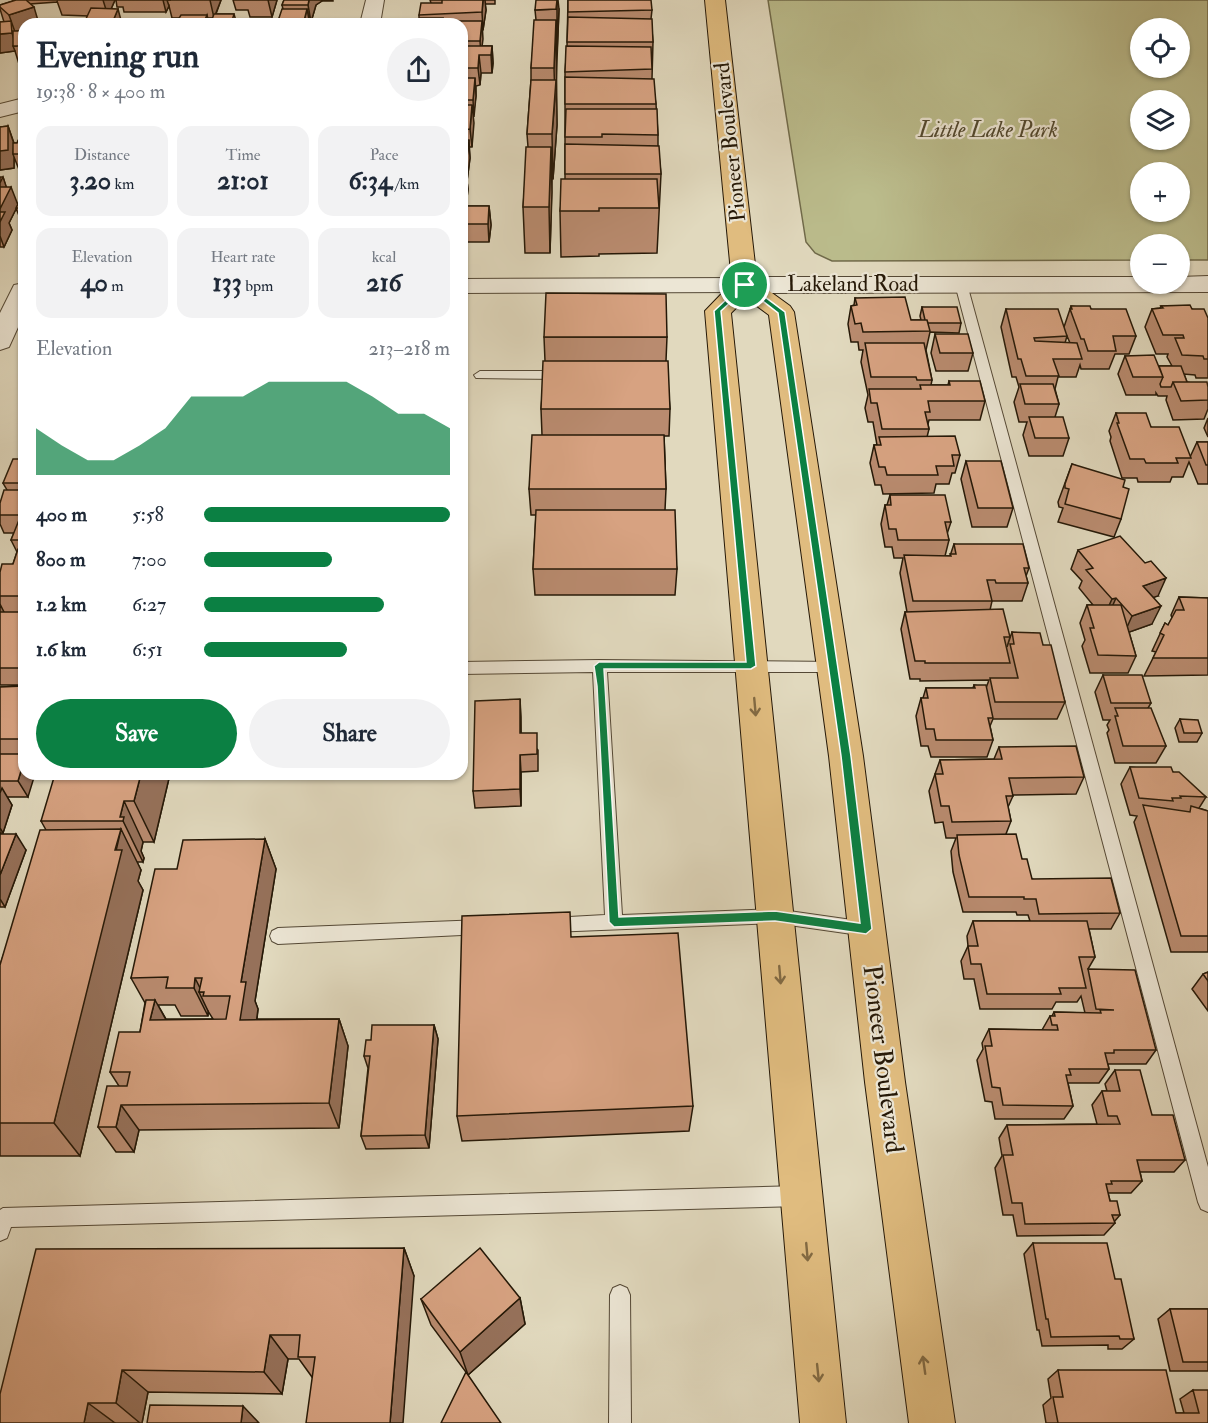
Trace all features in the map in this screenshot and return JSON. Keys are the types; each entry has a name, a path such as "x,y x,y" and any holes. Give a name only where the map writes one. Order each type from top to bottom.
{"main road":[{"name":"Pioneer Boulevard","path":"715,0 745,285 781,312 846,756 866,929 932,1423"},
{"path":"745,285 718,311 823,1423"}],"street":[{"path":"371,18 375,0"},
{"path":"0,111 18,106"},
{"name":"Lakeland Road","path":"468,286 1208,284"},
{"path":"0,342 16,290"}],"lane":[{"path":"961,284 1208,1202"},
{"path":"480,375 572,375"},
{"path":"599,666 602,686 614,922"},
{"path":"468,668 832,666"},
{"path":"533,925 775,916 866,929"},
{"path":"278,936 498,927"},
{"path":"0,1231 3,1218 801,1196"},
{"path":"620,1295 620,1423"}],"green space":[{"name":"Little Lake Park","path":"768,0 1208,0 1208,260 1190,260 1190,234 1130,234 1130,260 832,261 815,253 806,242"}],"building":[{"path":"16,0 26,0 34,7 9,15 0,7 0,5"},
{"path":"284,0 309,0 308,5 282,5"},
{"path":"442,0 483,0 482,12 419,15 421,3 442,3"},
{"path":"536,0 557,0 556,9 535,10"},
{"path":"568,0 651,0 652,10 568,12"},
{"path":"91,8 118,9 114,18 86,18"},
{"path":"282,9 307,9 305,18 279,18"},
{"path":"214,14 234,14 233,18 212,18"},
{"path":"181,15 207,15 206,18 179,18"},
{"path":"568,17 652,19 653,42 567,42"},
{"path":"534,20 556,20 554,68 531,68"},
{"path":"11,21 12,33 0,34 0,22"},
{"path":"468,21 482,21 480,41 468,41"},
{"path":"13,31 18,31 18,46 13,46"},
{"path":"468,46 492,46 491,55 479,55 478,68 468,68"},
{"path":"566,46 651,47 652,69 565,72"},
{"path":"565,77 654,79 656,104 565,104"},
{"path":"468,78 475,78 473,100 468,100"},
{"path":"531,80 556,80 552,134 527,134"},
{"path":"468,105 472,105 470,129 468,129"},
{"path":"566,109 657,109 658,135 602,134 602,137 565,137"},
{"path":"8,126 8,150 0,151 0,127"},
{"path":"18,141 18,154 13,154 13,143"},
{"path":"565,144 659,146 661,174 565,174"},
{"path":"526,147 551,147 549,207 523,207"},
{"path":"561,179 657,179 659,208 599,208 599,211 560,211"},
{"path":"0,187 11,187 0,209"},
{"path":"468,206 489,206 488,224 468,224"},
{"path":"0,212 5,212 0,222"},
{"path":"546,293 666,294 667,337 544,337"},
{"path":"905,297 911,320 927,320 930,331 863,332 861,323 855,324 851,306 857,305 855,298"},
{"path":"1190,305 1192,309 1204,309 1208,318 1208,359 1204,359 1203,356 1182,355 1175,338 1184,338 1183,335 1163,335 1152,309 1163,308 1161,306"},
{"path":"1071,306 1090,306 1091,309 1126,309 1136,336 1113,336 1116,351 1088,351 1084,339 1081,339 1070,309 1072,309"},
{"path":"922,307 957,307 961,323 928,323"},
{"path":"1006,309 1058,309 1067,336 1034,338 1035,341 1077,343 1082,359 1053,359 1059,376 1026,376 1021,359 1018,359"},
{"path":"935,334 968,334 973,353 940,353"},
{"path":"865,343 924,343 932,380 917,380 916,377 871,377"},
{"path":"1154,355 1163,377 1133,377 1125,356"},
{"path":"543,361 668,361 670,409 541,409"},
{"path":"1159,366 1181,366 1187,382 1173,382 1171,387 1161,387 1163,377"},
{"path":"949,381 980,381 985,401 928,401 930,412 925,412 929,429 882,429 877,403 871,403 869,389 921,389 920,385 950,385"},
{"path":"1173,382 1207,382 1208,400 1181,401"},
{"path":"1020,384 1053,384 1059,404 1025,404"},
{"path":"1116,413 1146,413 1151,427 1179,427 1191,458 1176,458 1178,463 1146,463 1144,459 1130,459 1117,423 1119,423"},
{"path":"1029,417 1063,417 1069,438 1035,438"},
{"path":"532,435 664,435 666,489 529,489"},
{"path":"955,436 960,455 952,455 954,466 936,466 938,475 887,475 885,467 879,467 874,445 881,445 879,437"},
{"path":"1197,442 1208,442 1208,465 1206,465"},
{"path":"13,459 18,459 18,483 3,483"},
{"path":"966,461 1001,461 1013,508 978,508"},
{"path":"1072,464 1125,480 1123,487 1129,489 1121,519 1065,504 1069,489 1065,488 1065,484"},
{"path":"4,490 18,490 18,515 0,515 0,503"},
{"path":"890,495 945,495 951,522 945,522 949,540 898,540 896,529 889,529 885,505 891,505"},
{"path":"536,510 675,510 677,569 533,569"},
{"path":"18,522 18,540 11,540"},
{"path":"1120,536 1145,563 1151,561 1166,578 1143,586 1161,606 1132,616 1116,598 1112,599 1086,570 1093,568 1078,550"},
{"path":"954,544 1023,544 1029,568 1024,568 1028,583 996,583 995,580 987,580 992,601 913,601 904,555 951,556 950,554 956,554"},
{"path":"18,549 18,596 0,596 2,564 13,564"},
{"path":"1179,597 1208,598 1208,658 1153,658 1164,635 1160,633 1165,623 1168,625 1176,610 1184,610"},
{"path":"1087,605 1121,605 1136,656 1098,655 1090,628 1094,628"},
{"path":"1003,609 1010,637 1004,637 1010,663 915,661 905,612"},
{"path":"0,612 18,612 18,668 0,668"},
{"path":"1012,632 1040,633 1043,645 1051,645 1065,702 995,702 990,678 1018,678 1010,644 1014,644"},
{"path":"1103,675 1142,675 1151,703 1111,703"},
{"path":"974,685 986,685 993,718 988,718 993,740 936,740 934,729 926,729 921,698 928,698 926,688 975,688"},
{"path":"18,686 18,739 0,739 0,687"},
{"path":"520,699 520,733 537,733 537,754 520,755 520,789 473,791 475,701"},
{"path":"1115,708 1151,708 1166,746 1123,746"},
{"path":"1180,719 1198,720 1202,733 1184,733"},
{"path":"1076,746 1084,777 1009,778 1013,796 1006,796 1011,821 952,822 949,806 941,806 935,774 943,774 940,760 1002,759 999,747"},
{"path":"0,754 18,754 18,781 0,781"},
{"path":"1130,767 1171,767 1173,772 1179,772 1206,797 1180,796 1181,798 1172,798 1173,801 1139,798"},
{"path":"53,780 139,780 134,801 124,801 120,817 124,817 123,821 41,821"},
{"path":"1143,805 1190,812 1191,806 1208,811 1208,936 1181,936"},
{"path":"121,829 115,850 122,850 54,1123 0,1123 0,965 40,830"},
{"path":"0,834 16,834 0,875"},
{"path":"1016,834 1022,859 1027,859 1032,879 1111,878 1120,913 1039,914 1036,899 969,897 959,855 957,835"},
{"path":"265,839 241,982 246,982 240,1020 339,1019 329,1103 121,1105 116,1127 98,1127 107,1086 127,1086 130,1072 110,1072 119,1032 140,1032 146,1000 155,1000 150,1020 226,1019 230,996 203,996 204,992 199,992 202,978 195,978 194,988 166,988 168,977 131,978 155,869 177,869 183,840"},
{"path":"570,912 571,937 678,933 693,1106 457,1116 462,916"},
{"path":"973,921 1087,921 1095,957 1079,957 1086,988 1059,988 1061,994 987,994 981,964 971,964 968,946 978,946"},
{"path":"1088,969 1135,970 1156,1050 1114,1050 1114,1053 1105,1053 1109,1069 1069,1069 1071,1075 1066,1075 1073,1106 1003,1105 1000,1088 992,1087 985,1046 992,1046 989,1029 1058,1030 1057,1025 1052,1025 1050,1016 1055,1016 1054,1012 1101,1013 1100,1010 1114,1010 1096,1009"},
{"path":"372,1025 434,1025 425,1135 361,1136 370,1056 364,1056 366,1040 371,1040"},
{"path":"1115,1070 1140,1070 1152,1115 1173,1115 1185,1160 1137,1160 1142,1181 1111,1181 1112,1184 1106,1184 1110,1201 1117,1201 1120,1215 1112,1215 1115,1223 1025,1224 1022,1203 1012,1203 1003,1155 1013,1155 1007,1125 1120,1124 1117,1116 1108,1116 1102,1091 1120,1091"},
{"path":"1033,1243 1107,1243 1115,1279 1121,1279 1134,1339 1120,1339 1119,1336 1051,1337"},
{"path":"404,1248 390,1423 306,1423 315,1357 298,1357 300,1335 270,1335 264,1372 122,1370 116,1403 88,1403 84,1423 0,1423 0,1394 36,1249"},
{"path":"480,1248 520,1298 460,1352 421,1299"},
{"path":"1170,1309 1208,1309 1208,1362 1183,1362"},
{"path":"1058,1370 1166,1370 1176,1413 1199,1413 1193,1390 1208,1390 1208,1423 1058,1423 1053,1397 1063,1397"},
{"path":"466,1372 501,1423 441,1423"},
{"path":"150,1405 243,1406 241,1423 147,1423"}],"route":[{"path":"745,285 781,310 846,756 866,929 775,916 614,922 602,686 599,666 751,666 718,311 745,285"}]}
